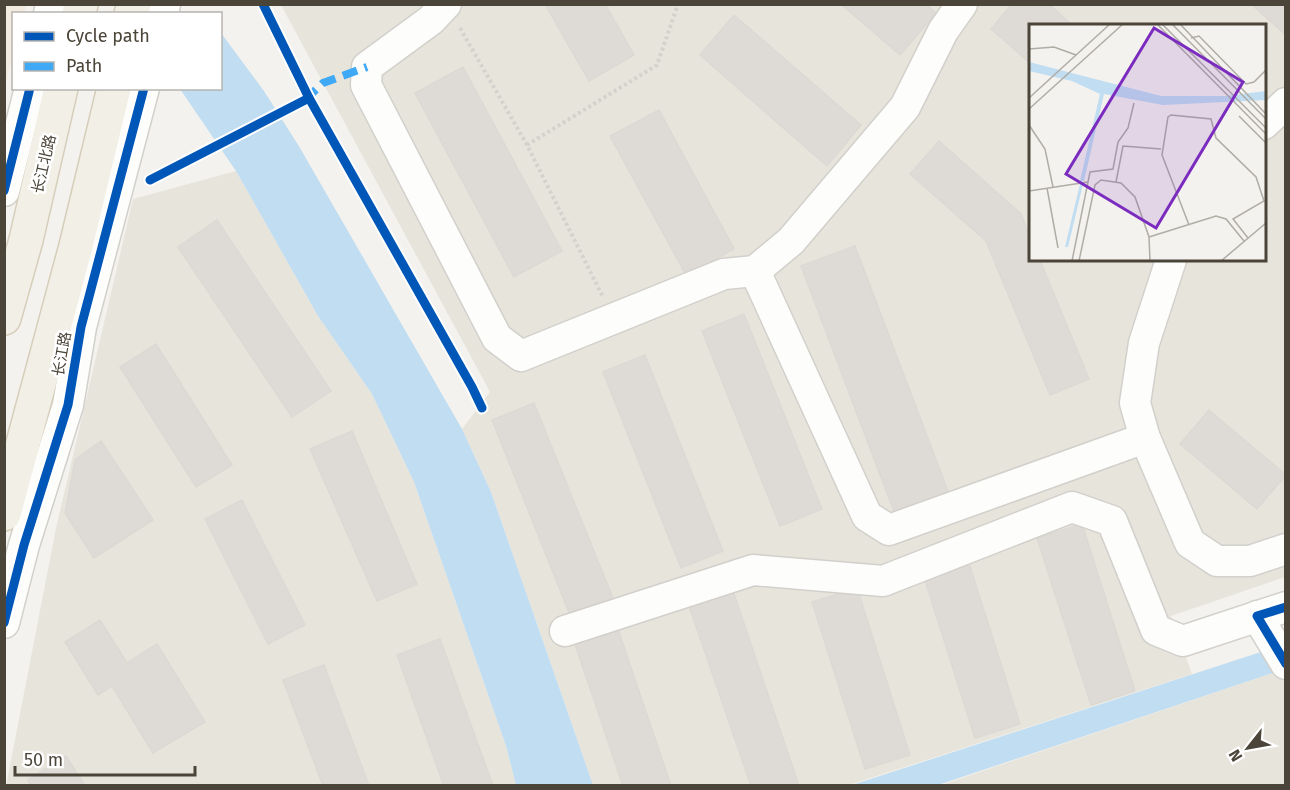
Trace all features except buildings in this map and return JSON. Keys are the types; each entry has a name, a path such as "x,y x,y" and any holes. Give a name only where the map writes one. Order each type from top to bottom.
{"main road":[{"name":"长江北路","path":"4,318 26,240 61,90"},
{"name":"长江路","path":"89,250 114,90"},
{"path":"4,514 89,250"}],"street":[{"path":"452,15 430,20 367,67 366,85 497,338 521,356 724,274 755,271 791,241 905,107 943,31 962,4"},
{"path":"4,191 29,90"},
{"name":"长江路","path":"4,623 24,544 68,405 81,327 89,250 143,90"},
{"path":"1266,122 1286,103"},
{"path":"1171,261 1144,343 1135,403 1145,438 1190,543 1217,561 1250,561 1286,549"},
{"path":"755,271 867,516 889,530 1145,438"},
{"path":"565,631 753,570 883,581 1072,507 1112,521 1156,630 1183,641 1286,607"},
{"path":"1257,616 1286,664"}],"path":[{"path":"527,145 657,65 678,4"},
{"path":"452,15 527,145 615,319"}],"shaded area":[{"path":"5,4 26,5 24,12 12,12 12,56 5,88"},
{"path":"281,5 1285,5 1285,577 1171,616 1192,674 849,785 593,785 491,492 462,429 490,392"},
{"path":"236,171 318,316 372,394 414,482 506,746 516,785 6,786 56,528 133,199"},
{"path":"1285,669 1285,785 938,786 1282,670"}],"water":[{"path":"222,34 264,91 300,148 462,429 491,492 593,785 516,785 506,746 414,482 372,394 318,316 236,171 181,90 222,90"},
{"path":"1270,649 1282,670 938,785 849,786"}],"marked path":[{"path":"305,100 323,83 367,67"}],"cycle path":[{"path":"263,4 309,98 482,408"},
{"path":"4,191 29,90"},
{"path":"4,623 24,545 68,405 81,327 143,90"},
{"path":"150,180 309,98"},
{"path":"1286,607 1257,616 1286,664"}]}
